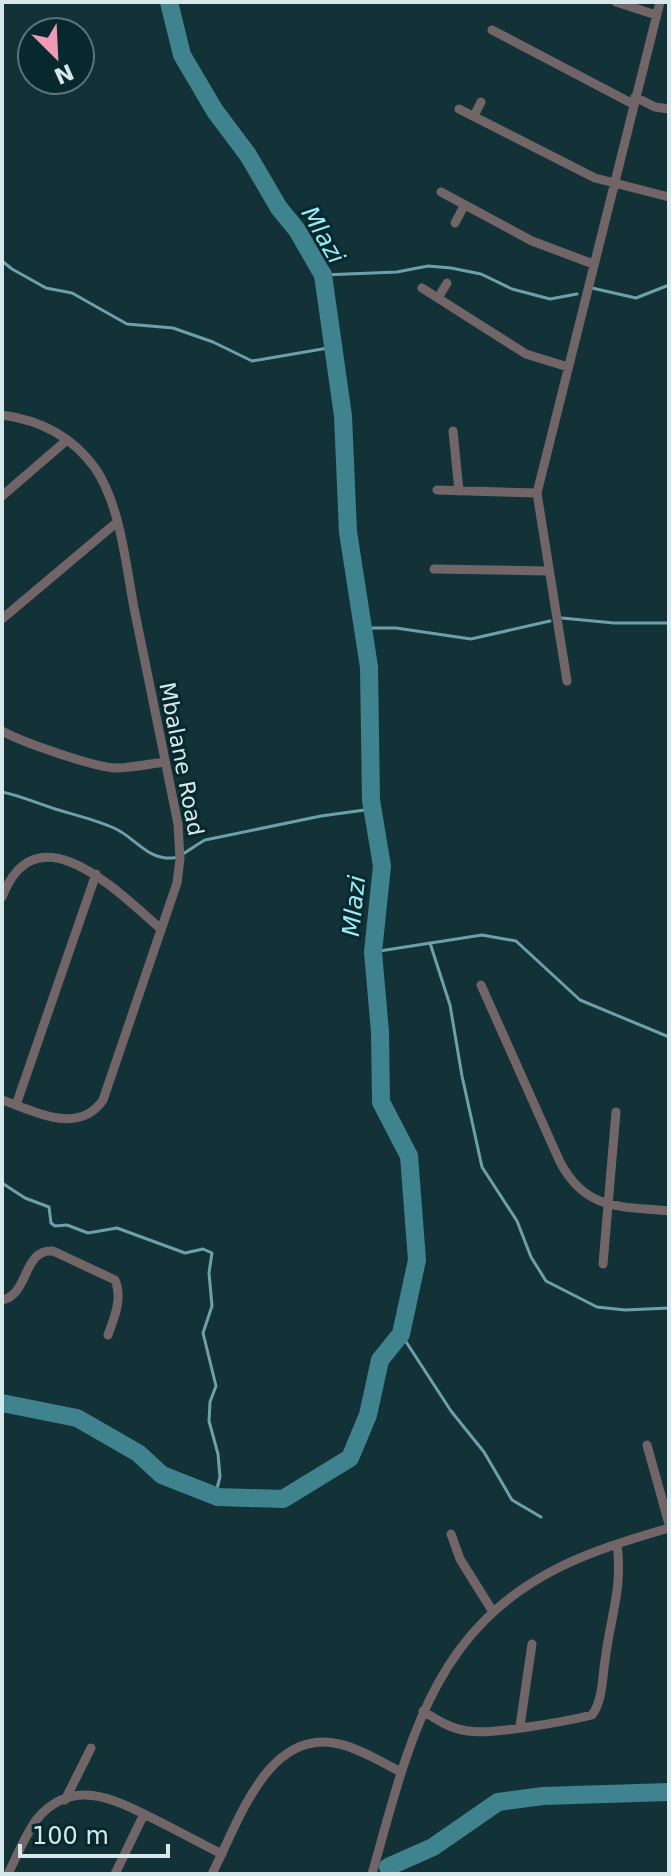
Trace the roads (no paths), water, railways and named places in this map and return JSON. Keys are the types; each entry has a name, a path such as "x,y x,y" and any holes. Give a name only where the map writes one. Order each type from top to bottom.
{"street":[{"path":"616,2 656,15"},
{"path":"567,681 547,571 537,493 660,2"},
{"path":"492,30 634,101 669,109"},
{"path":"474,116 481,102"},
{"path":"459,109 584,173 614,184 669,197"},
{"path":"441,192 543,246 593,264"},
{"path":"455,223 464,206"},
{"path":"438,298 447,283"},
{"path":"422,288 526,354 568,367"},
{"name":"Mbalane Road","path":"2,415 48,427 67,440 96,470 108,493 178,824 180,859 177,883 103,1100 82,1117 64,1120 2,1100"},
{"path":"453,431 459,491"},
{"path":"2,496 67,440"},
{"path":"437,490 537,493"},
{"path":"2,619 116,523"},
{"path":"434,569 547,571"},
{"path":"2,731 108,767 165,762"},
{"path":"2,897 18,868 37,859 62,859 96,874 161,929"},
{"path":"16,1105 96,874"},
{"path":"481,985 565,1172 580,1191 608,1204 669,1211"},
{"path":"603,1264 616,1112"},
{"path":"2,1300 18,1292 36,1256 47,1250 53,1251 115,1280 118,1300 108,1335"},
{"path":"372,1874 401,1772 423,1711 453,1657 493,1612 542,1576 583,1556 669,1526 647,1445"},
{"path":"451,1534 460,1559 493,1612"},
{"path":"423,1711 442,1722 471,1732 589,1716 596,1709 619,1588 617,1544"},
{"path":"520,1726 532,1644"},
{"path":"212,1874 263,1777 276,1761 293,1749 314,1742 337,1743 401,1772"},
{"path":"65,1800 91,1748"},
{"path":"8,1874 38,1818 65,1800 97,1795 120,1802 222,1854"},
{"path":"115,1874 144,1814"}],"waterway":[{"name":"Mlazi","path":"2,1403 77,1418 138,1453 162,1475 218,1497 283,1499 350,1458 368,1415 380,1360 401,1334 417,1260 409,1156 381,1102 380,1032 373,952 382,866 371,800 369,667 348,532 343,416 323,275 248,155 215,111 182,55 169,2"},
{"path":"2,261 46,288 72,293 127,324 173,328 213,342 252,361 334,347"},
{"path":"323,275 397,272 428,266 481,274 512,289 550,299 577,294"},
{"path":"592,288 636,298 669,285"},
{"path":"562,618 614,623 669,623"},
{"path":"363,628 396,628 471,639 550,621"},
{"path":"2,792 107,825 164,858 184,854 205,840 321,816 372,809"},
{"path":"373,952 482,935 516,941 580,1000 669,1037"},
{"path":"430,943 450,1005 482,1167 517,1221 531,1257 546,1281 597,1307 625,1310 669,1308"},
{"path":"2,1183 25,1198 49,1207 51,1223 55,1226 67,1225 88,1233 117,1228 185,1253 203,1249 212,1253 209,1273 212,1306 203,1333 216,1386 210,1402 209,1421 218,1454 220,1477 215,1496"},
{"path":"401,1334 451,1411 484,1452 512,1500 541,1517"},
{"path":"388,1867 433,1847 498,1802 543,1796 669,1792"}]}
